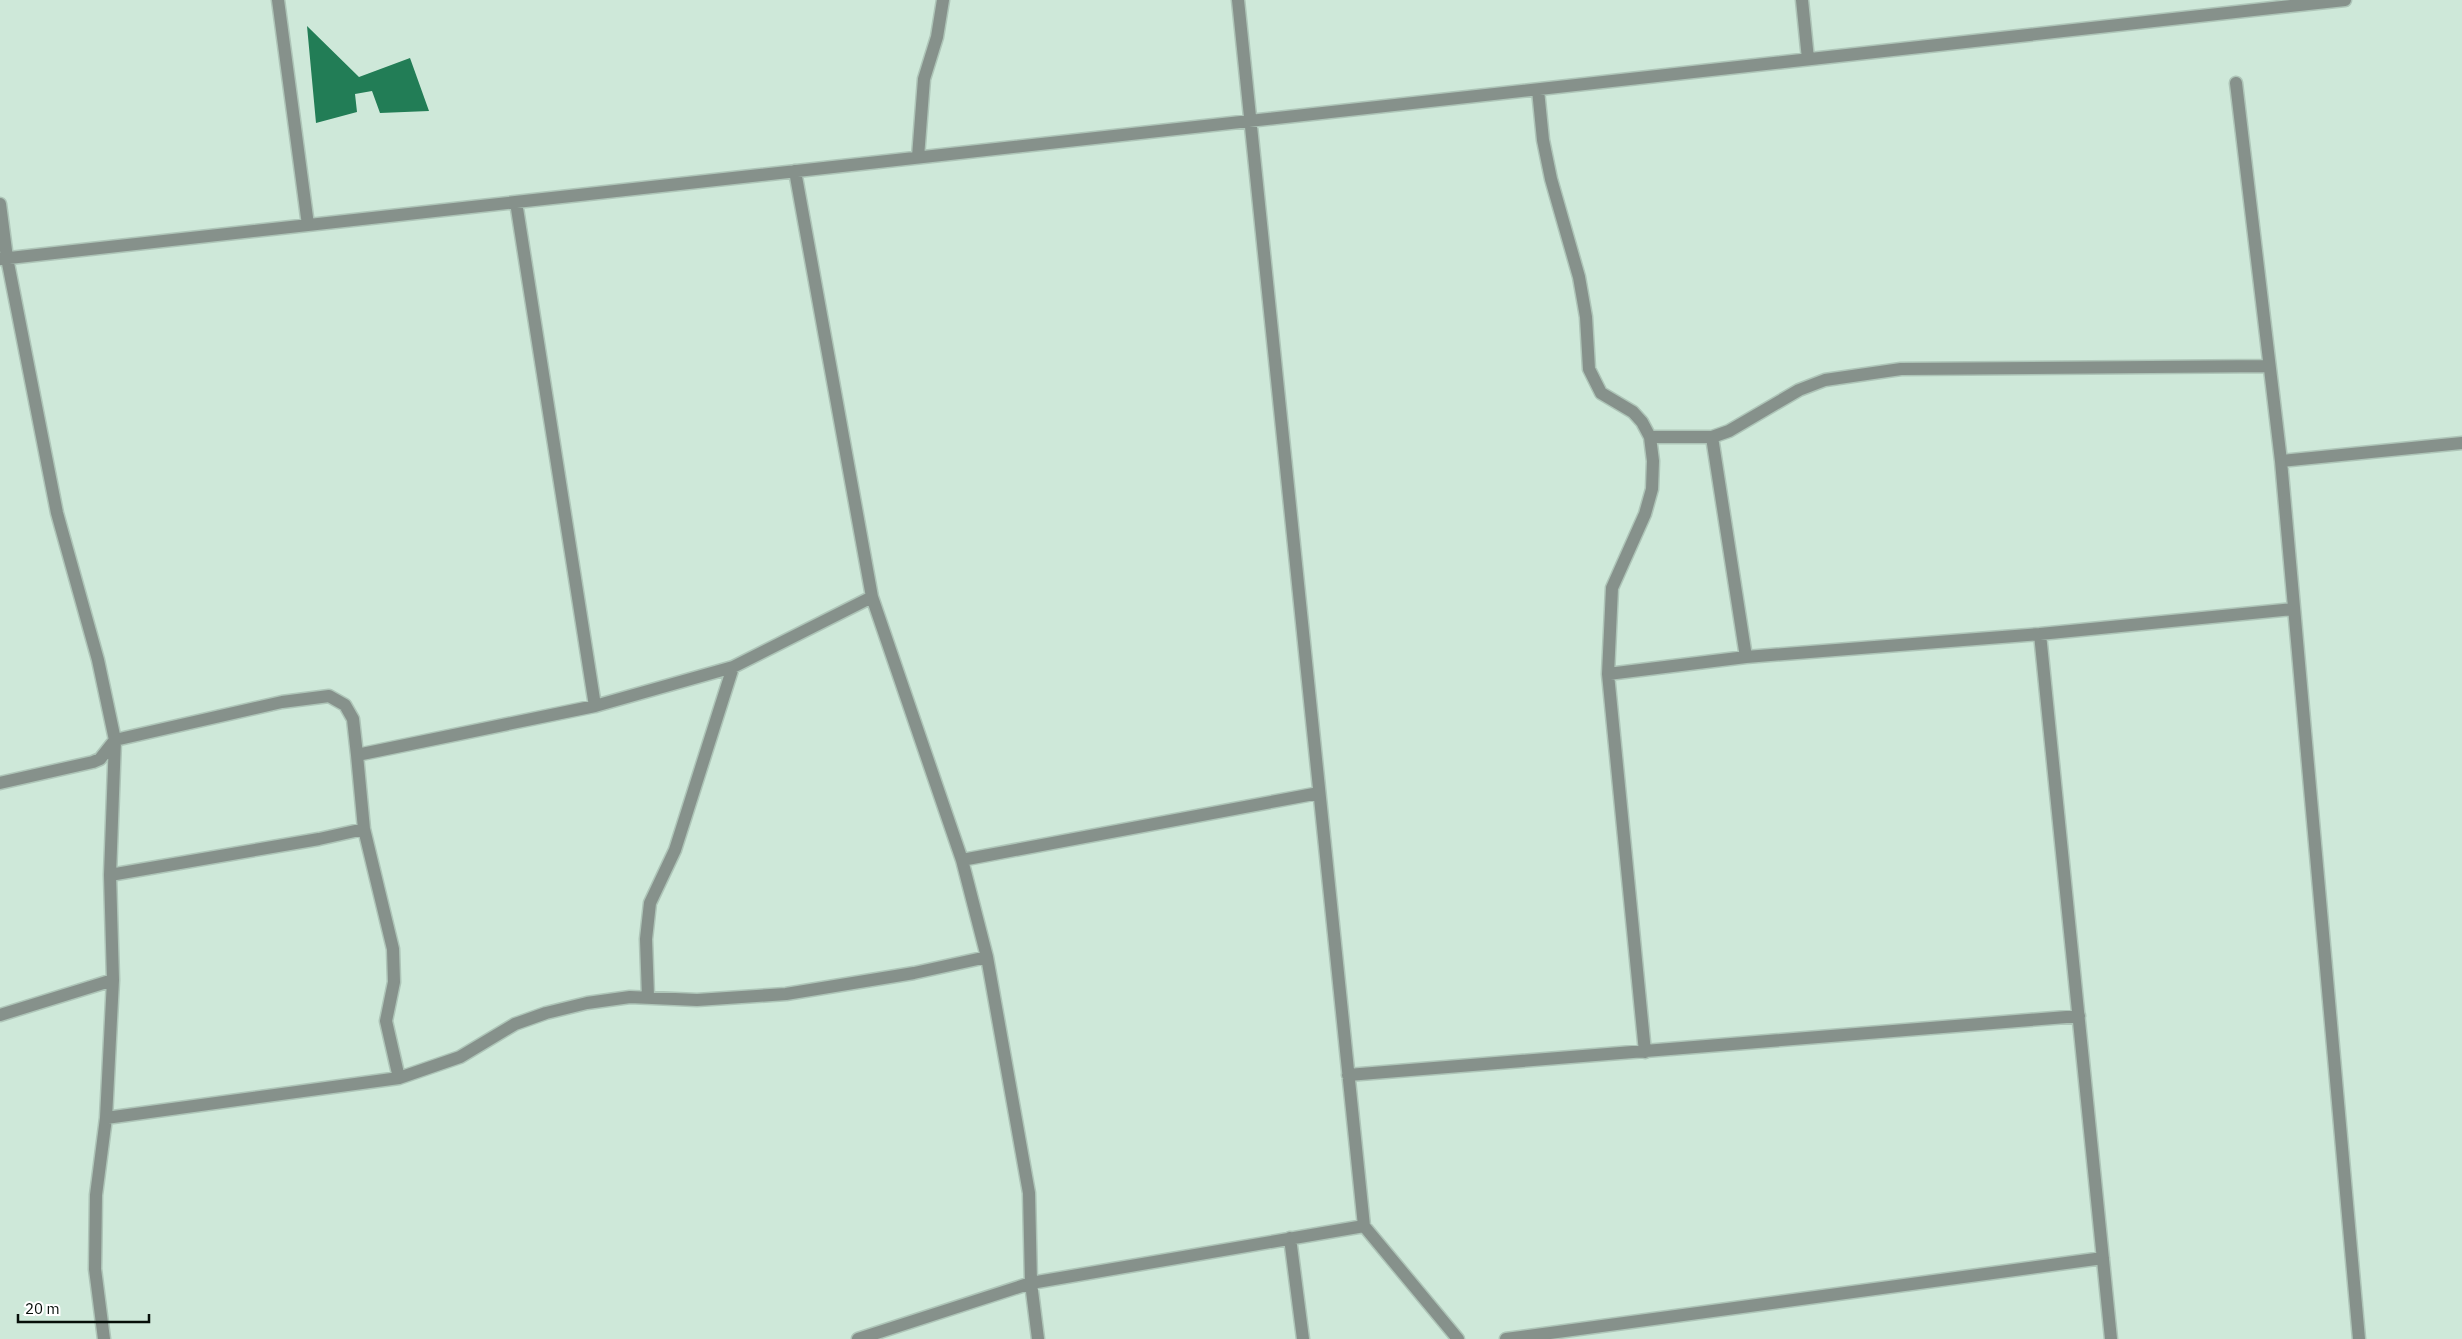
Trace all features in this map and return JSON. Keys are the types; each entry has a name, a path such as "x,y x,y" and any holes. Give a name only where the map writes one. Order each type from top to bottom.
{"street":[{"path":"278,0 308,225"},
{"path":"918,157 924,79 937,37 943,0"},
{"path":"1238,0 1364,1226 1458,1339"},
{"path":"1802,0 1808,59"},
{"path":"4,259 2346,0"},
{"path":"2236,83 2281,462 2359,1339"},
{"path":"1538,90 1543,140 1551,179 1579,277 1586,317 1589,370 1601,393 1632,412 1642,422 1650,437 1653,461 1652,489 1638,533 1612,588 1608,674 1645,1052"},
{"path":"795,171 872,597 962,860 987,957 1029,1193 1031,1283 1038,1339"},
{"path":"516,202 595,706"},
{"path":"0,204 4,259 57,513 98,660 116,740 110,875 113,980 106,1118 96,1195 95,1269 104,1339"},
{"path":"1650,437 1712,437 1729,432 1799,390 1825,380 1901,369 2269,366"},
{"path":"1712,437 1746,657"},
{"path":"2281,462 2462,443"},
{"path":"357,755 595,706 733,667 872,597"},
{"path":"1608,674 1746,657 2040,634 2293,608"},
{"path":"2040,634 2111,1339"},
{"path":"648,997 646,939 650,903 675,850 733,667"},
{"path":"0,783 93,762 100,759 116,740 282,702 329,696 345,705 353,719 364,829 393,949 394,982 386,1021 399,1078"},
{"path":"962,860 1319,793"},
{"path":"110,875 319,839 364,829"},
{"path":"106,1118 399,1078 460,1057 515,1024 546,1013 596,1002 630,997 697,1000 786,994 914,973 987,957"},
{"path":"0,1015 113,980"},
{"path":"1348,1075 2079,1016"},
{"path":"858,1339 1031,1283 1364,1226"},
{"path":"1290,1238 1303,1339"},
{"path":"1506,1339 2103,1258"}],"building":[{"path":"307,26 359,77 410,58 429,111 380,113 372,91 355,94 357,112 316,123"}]}
